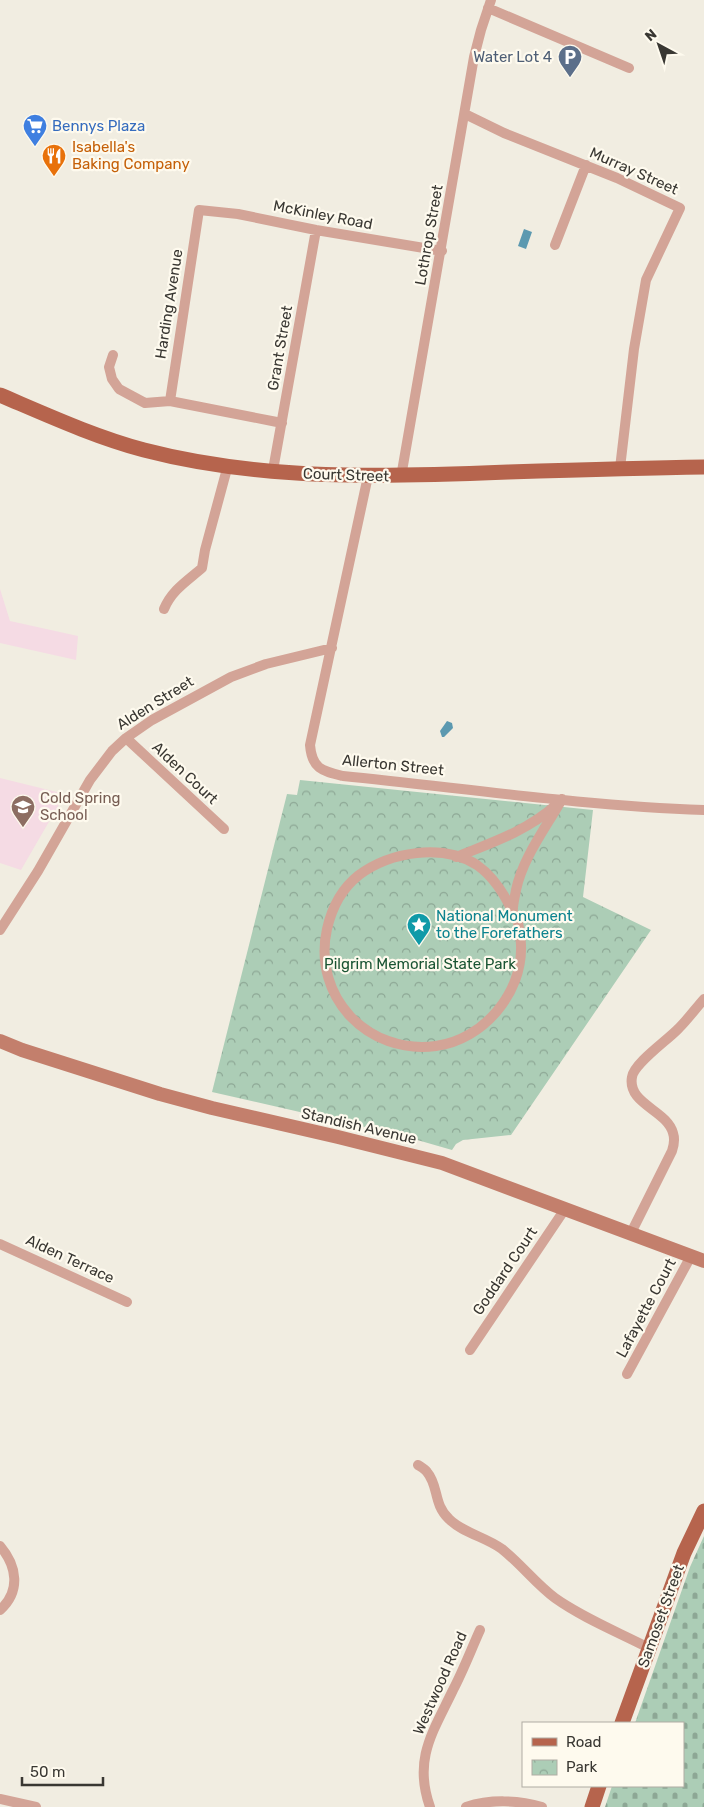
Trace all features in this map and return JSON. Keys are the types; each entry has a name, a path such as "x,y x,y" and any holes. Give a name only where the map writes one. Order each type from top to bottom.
{"main road":[{"name":"Court Street","path":"0,394 84,429 145,450 198,461 274,470 323,475 401,477 620,468 704,467"},
{"name":"Samoset Street","path":"622,1722 684,1553 704,1511"},
{"path":"592,1807 599,1787"}],"street":[{"path":"490,4 629,68"},
{"name":"Lothrop Street","path":"401,477 442,251 474,57 490,4"},
{"name":"Murray Street","path":"465,114 504,133 647,191 680,208 646,280 634,349 620,468"},
{"path":"555,245 586,166"},
{"name":"McKinley Road","path":"198,210 238,214 316,230 442,251"},
{"name":"Harding Avenue","path":"170,401 198,210"},
{"name":"Grant Street","path":"274,470 316,230"},
{"path":"113,355 109,367 112,379 119,389 145,403 170,401 282,423"},
{"path":"164,609 175,591 202,568 228,465"},
{"name":"Allerton Street","path":"368,476 310,745 311,756 317,767 343,776 562,799 669,809 704,810"},
{"name":"Alden Street","path":"0,930 38,871 90,780 112,751 126,738 152,720 231,677 266,664 332,648"},
{"name":"Alden Court","path":"126,738 224,830"},
{"path":"456,856 524,828 542,818 562,799"},
{"path":"513,912 518,882 527,860 562,799"},
{"path":"422,853 441,853 468,860 492,879 505,895 513,912 518,923 521,946 519,967 514,987 490,1019 474,1032 456,1042 418,1047 399,1044 378,1037 361,1028 333,992 326,974 324,941 334,905 343,890 353,880 372,867 387,860 422,853"},
{"path":"630,1233 672,1152 674,1140 673,1130 667,1122 638,1098 632,1089 632,1074 642,1060 679,1028 704,999"},
{"name":"Standish Avenue","path":"0,1041 22,1050 160,1094 442,1163 704,1261"},
{"name":"Goddard Court","path":"470,1350 565,1209"},
{"name":"Alden Terrace","path":"0,1244 127,1302"},
{"name":"Lafayette Court","path":"627,1374 691,1256"},
{"path":"418,1465 428,1472 434,1484 442,1513 451,1522 501,1548 554,1597 571,1608 649,1648"},
{"path":"0,1546 11,1563 14,1574 14,1587 11,1598 0,1610"},
{"name":"Westwood Road","path":"430,1807 425,1787 424,1770 430,1738 480,1630"},
{"path":"0,1799 36,1807"},
{"path":"466,1807 483,1803 509,1802 542,1807"}],"shaded area":[{"path":"0,589 10,621 78,636 76,660 0,643"},
{"name":"Cold Spring School","path":"0,778 65,794 21,870 0,863"}],"green space":[{"name":"Pilgrim Memorial State Park","path":"300,780 593,810 583,897 651,930 511,1135 463,1140 456,1144 452,1150 400,1135 212,1092 287,794 297,795"},
{"path":"704,1536 704,1807 605,1807 612,1787 684,1787 684,1722 635,1722 690,1567"}],"water":[{"path":"524,229 532,232 526,249 518,246"},
{"path":"447,721 452,723 453,728 442,737 440,731"}],"place":[{"name":"Water Lot 4","path":"570,78"},
{"name":"Bennys Plaza","path":"35,147"},
{"name":"Isabella's Baking Company","path":"54,177"},
{"name":"Cold Spring School","path":"23,828"},
{"name":"National Monument to the Forefathers","path":"419,946"}]}
